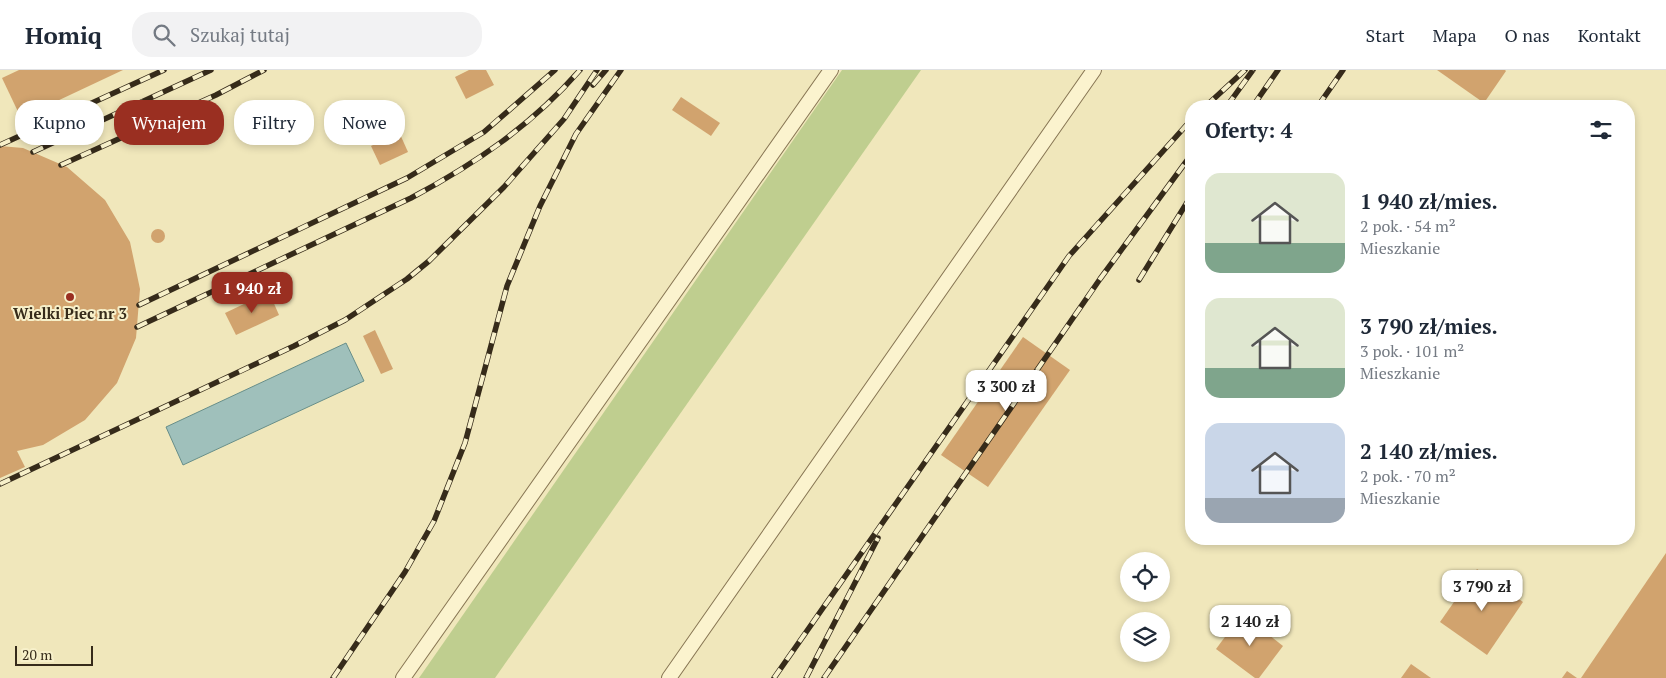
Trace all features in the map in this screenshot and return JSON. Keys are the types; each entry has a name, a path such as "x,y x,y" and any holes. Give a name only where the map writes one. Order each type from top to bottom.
{"lane":[{"path":"403,678 831,70"},
{"path":"669,678 1094,70"}],"green space":[{"path":"842,70 921,70 495,678 419,678"}],"water":[{"path":"346,343 364,381 183,465 166,427"}],"building":[{"path":"19,70 123,70 59,100 15,100 15,105 2,78"},
{"path":"469,70 486,70 494,85 466,99 455,77"},
{"path":"1437,70 1505,70 1486,100 1480,100"},
{"path":"681,97 720,123 711,136 672,110"},
{"path":"405,145 408,152 380,165 371,146"},
{"name":"Wielki Piec nr 3","path":"0,146 23,148 67,167 105,200 130,242 140,289 136,338 117,383 85,420 43,445 17,451 25,467 0,478"},
{"path":"158,229 163,231 165,236 163,241 158,243 153,241 151,236 153,231"},
{"path":"269,292 279,315 236,335 225,313"},
{"path":"375,330 393,369 381,374 363,336"},
{"path":"1023,337 1070,370 988,487 941,455"},
{"path":"1666,553 1666,678 1581,678"},
{"path":"1477,569 1523,602 1487,655 1440,622"},
{"path":"1242,614 1283,646 1259,678 1255,678 1216,649"},
{"path":"1411,664 1431,678 1401,678"},
{"path":"1567,671 1577,678 1562,678"}],"railway":[{"path":"0,145 164,70"},
{"path":"33,152 211,70"},
{"path":"61,165 216,95 264,70"},
{"path":"139,305 407,178 484,132 555,70"},
{"path":"137,327 435,185 502,142 562,90 580,70"},
{"path":"0,484 294,346 345,320 407,279 429,261 504,187 564,119 597,70"},
{"path":"593,85 606,70"},
{"path":"333,678 405,572 434,521 465,443 507,286 540,206 576,134 621,70"},
{"path":"1212,100 1245,70"},
{"path":"1231,100 1253,70"},
{"path":"1257,100 1278,70"},
{"path":"1322,100 1343,70"},
{"path":"774,678 1069,256 1185,127"},
{"path":"824,678 1100,279 1185,163"},
{"path":"1139,280 1185,206"},
{"path":"806,678 878,538"}],"place":[{"name":"Wielki Piec nr 3","path":"70,297"}]}
